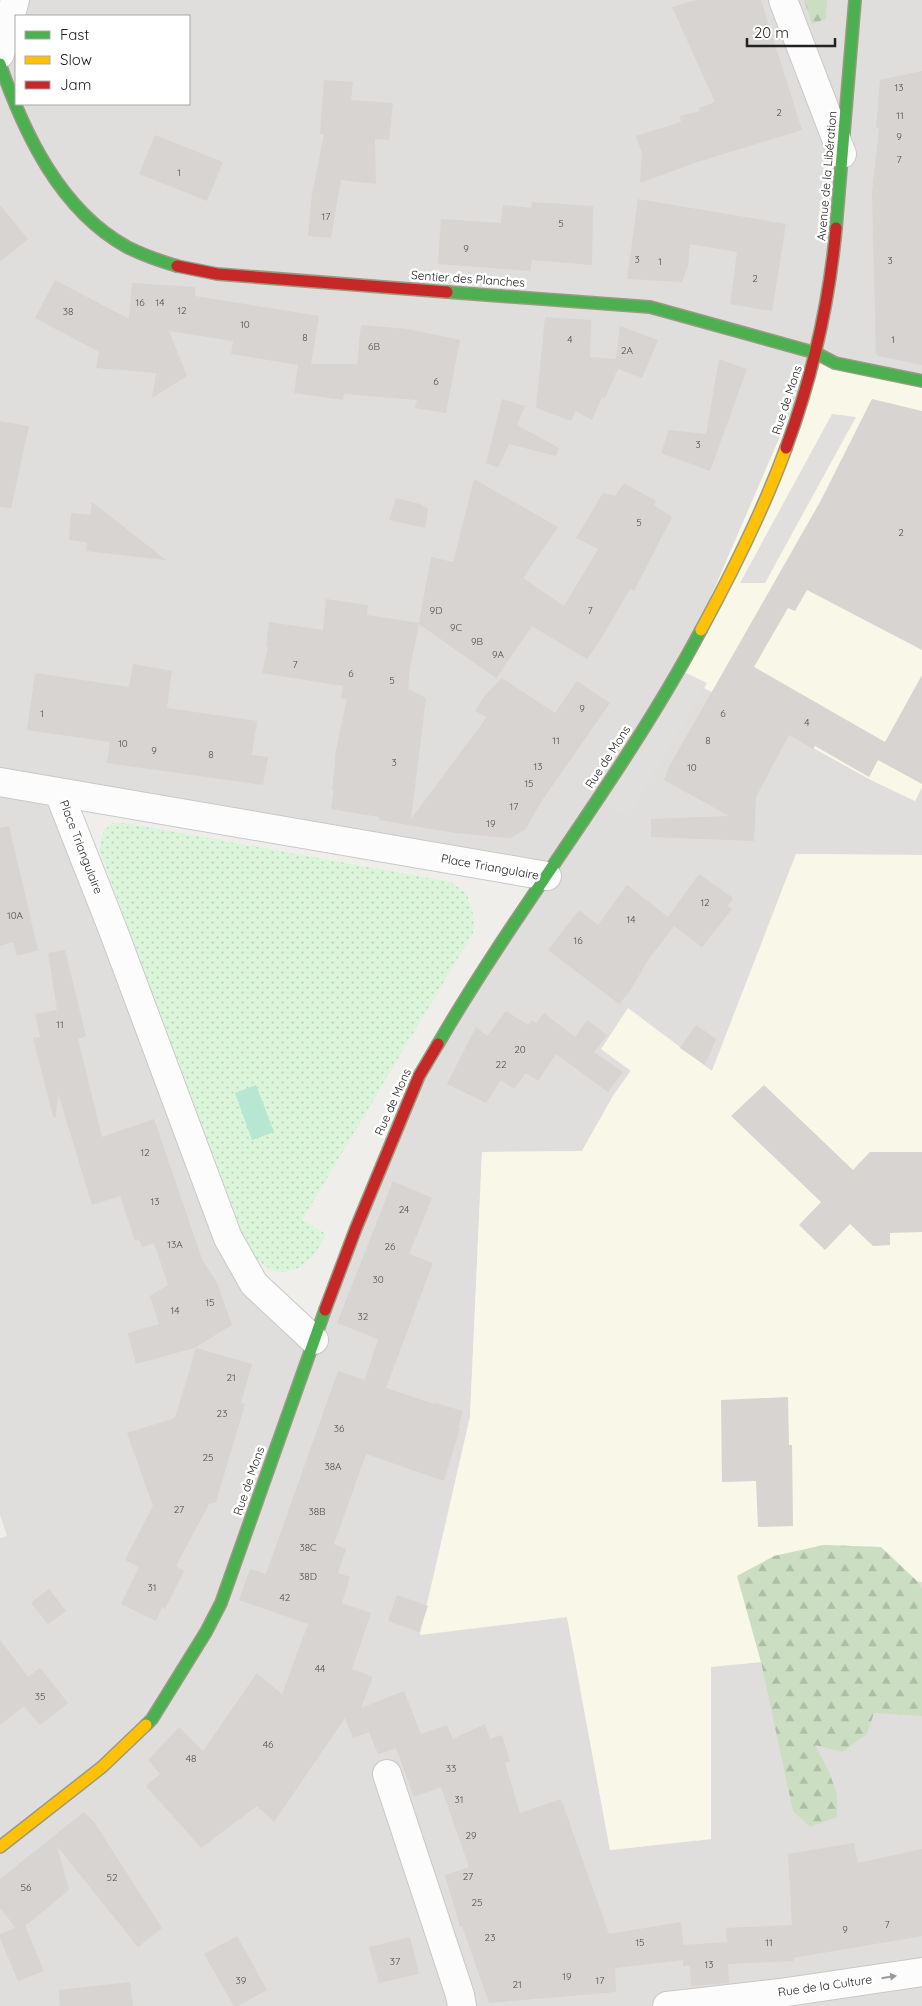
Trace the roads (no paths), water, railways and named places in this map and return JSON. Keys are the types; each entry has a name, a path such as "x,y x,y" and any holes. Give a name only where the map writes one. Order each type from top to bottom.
{"main road":[{"name":"Avenue de la Libération","path":"816,353 828,301 833,259 855,0"},
{"name":"Sentier des Planches","path":"0,64 12,100 33,144 62,188 88,216 117,240 152,257 188,270 217,274 650,307 816,353 835,364 922,381"},
{"name":"Rue de Mons","path":"0,1847 102,1767 152,1718 186,1665 221,1603 314,1340 356,1228 419,1076 471,987 547,876 677,675 731,574 771,490 797,419 816,353"}],"street":[{"path":"0,54 15,0"},
{"path":"783,0 842,154"},
{"path":"0,782 60,793"},
{"name":"Place Triangulaire","path":"60,793 547,876"},
{"name":"Place Triangulaire","path":"60,793 228,1238 254,1284 314,1340"},
{"path":"387,1774 462,2006"},
{"name":"Rue de la Culture","path":"667,2006 780,1993 922,1972"}]}
